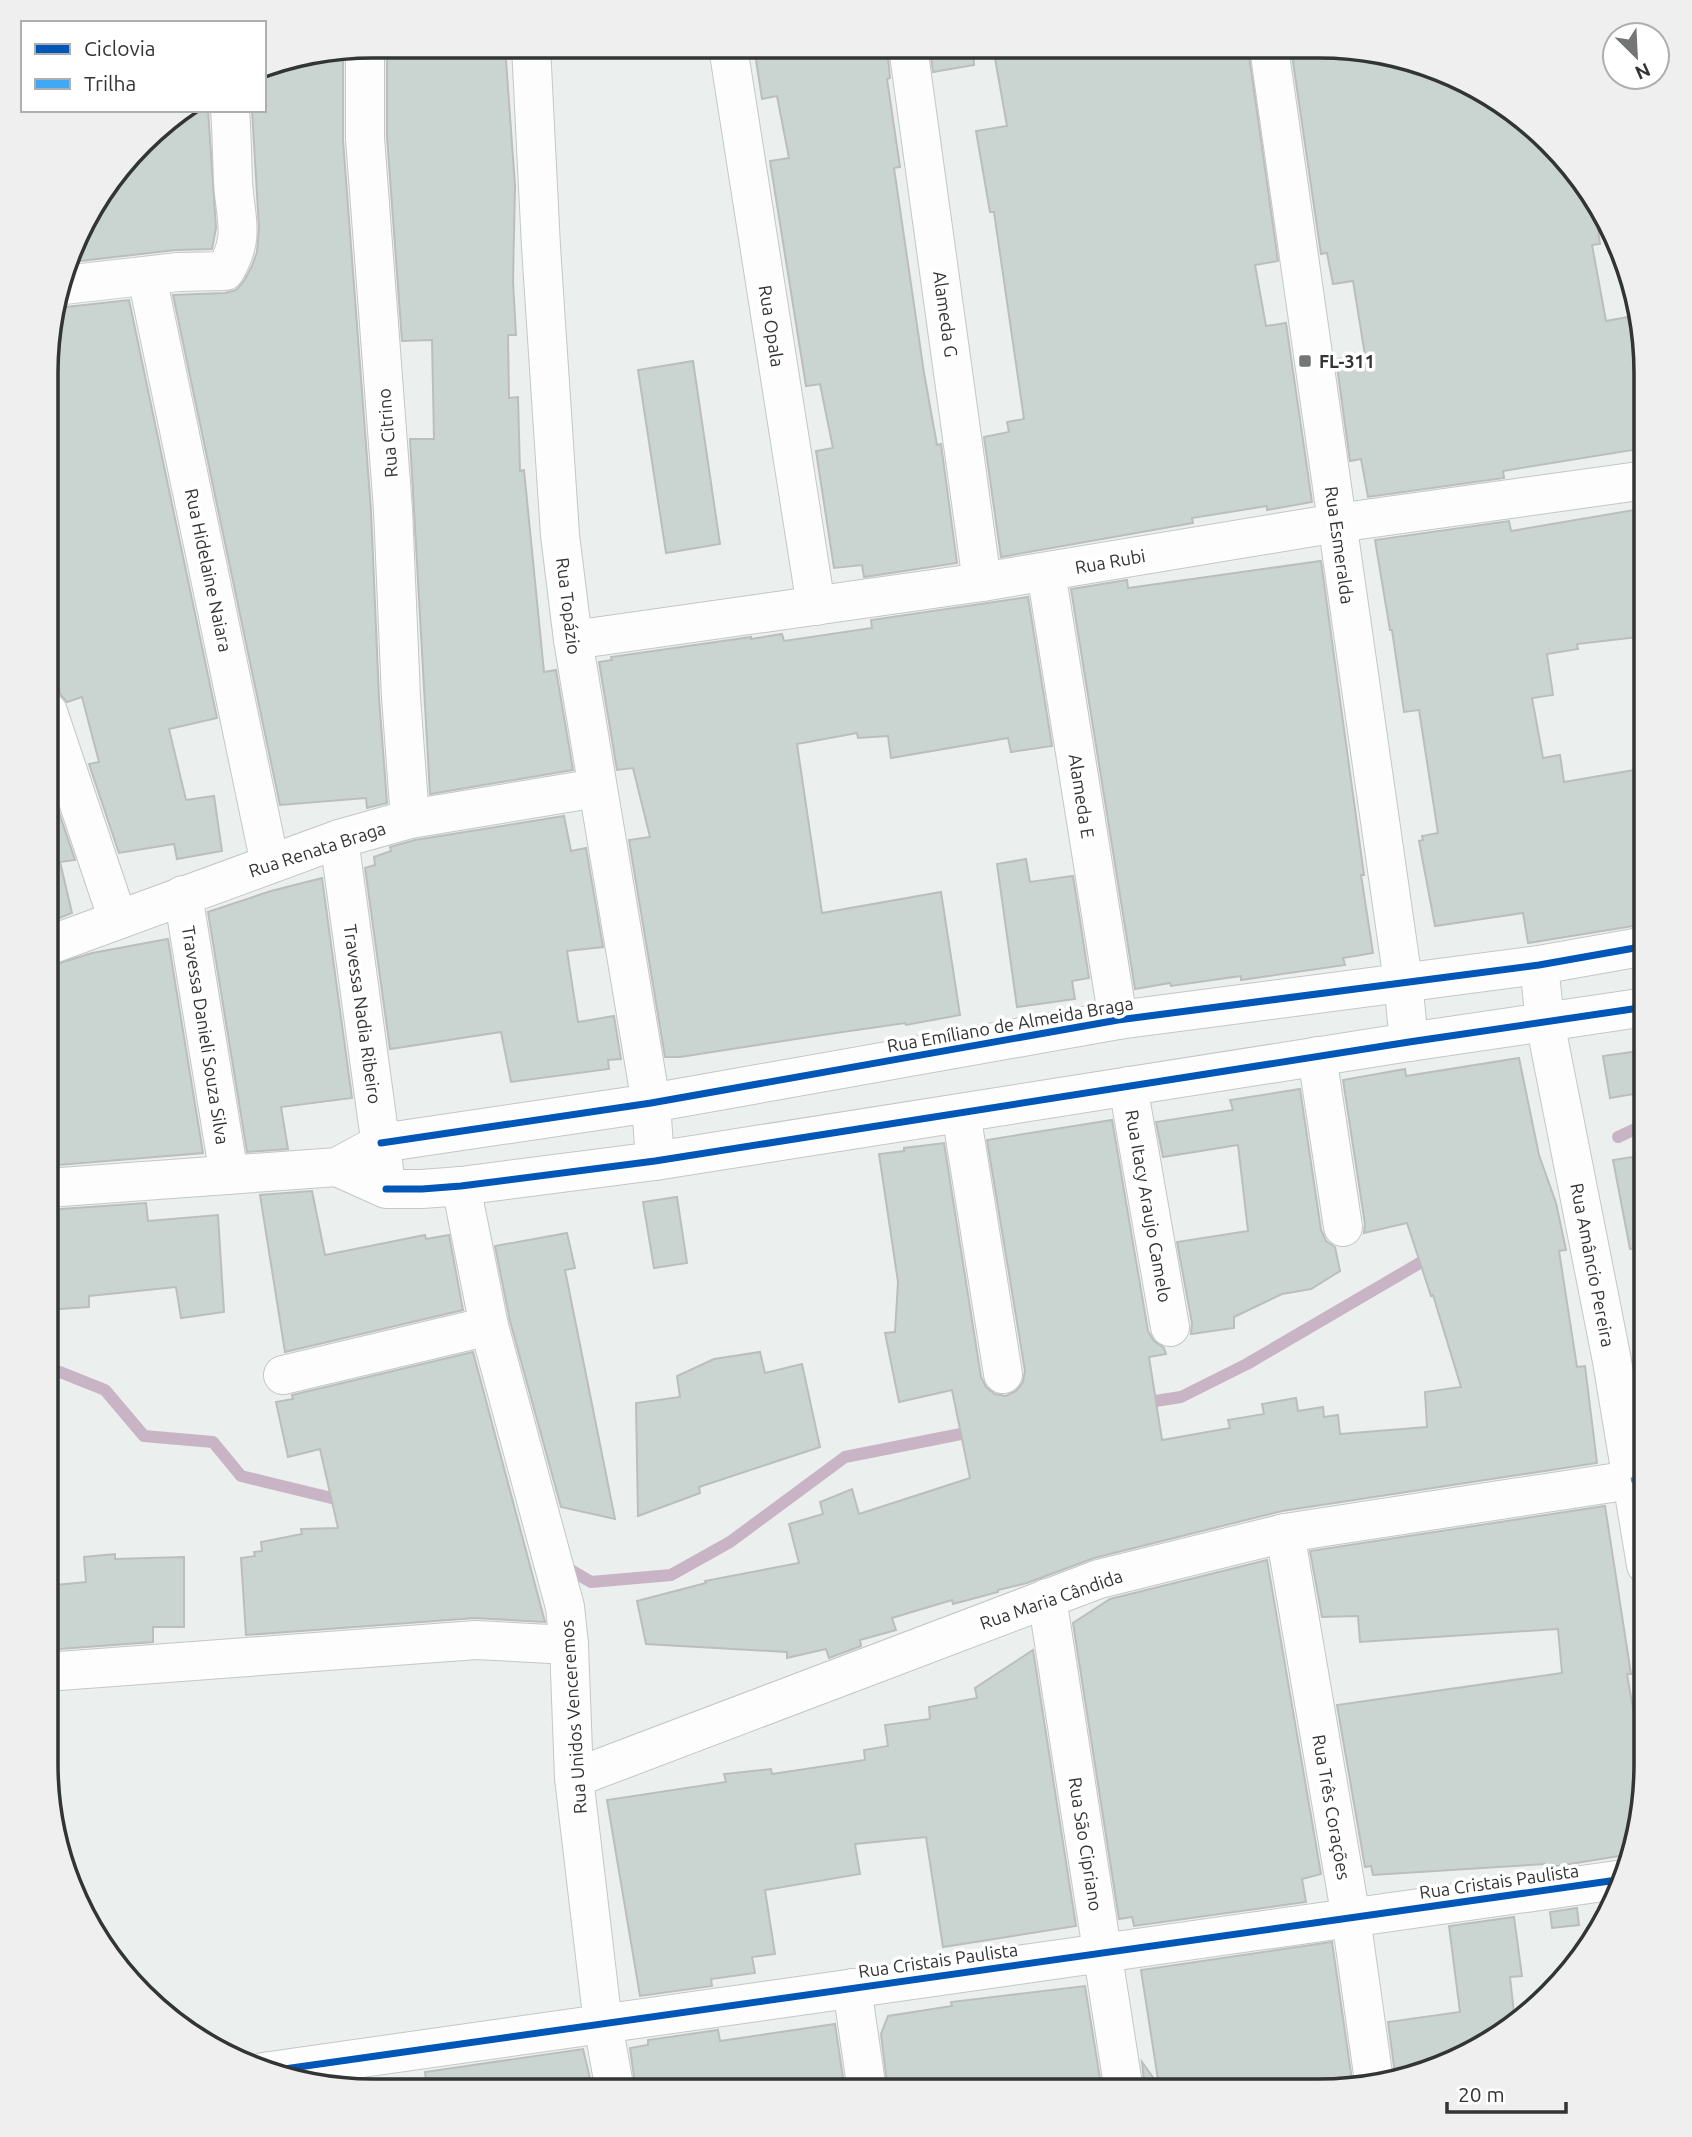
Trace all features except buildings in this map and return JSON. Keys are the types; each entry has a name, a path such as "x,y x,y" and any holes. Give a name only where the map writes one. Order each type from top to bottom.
{"street":[{"name":"Rua Citrino","path":"365,58 365,138 393,510 401,697 410,819"},
{"name":"Rua Topázio","path":"532,58 560,535 573,640 651,1103 655,1161"},
{"name":"Rua Opala","path":"730,58 816,606"},
{"name":"Alameda G","path":"910,58 982,582"},
{"name":"Rua Esmeralda","path":"1270,58 1403,981 1409,1042"},
{"path":"70,284 178,272 225,271 234,256 240,222 234,186 230,112"},
{"name":"Rua Hidelaine Naiara","path":"147,277 270,864"},
{"name":"Rua Rubi","path":"573,640 982,582 1337,523 1634,482"},
{"name":"Alameda E","path":"1046,572 1118,1020"},
{"path":"58,742 118,920"},
{"name":"Rua Renata Braga","path":"58,942 339,839 410,819 597,788"},
{"name":"Travessa Nadia Ribeiro","path":"339,839 382,1143 386,1189"},
{"name":"Travessa Danieli Souza Silva","path":"183,895 229,1175"},
{"name":"Rua Emíliano de Almeida Braga","path":"58,1187 337,1167 382,1143 651,1103 1118,1020 1539,965 1634,948"},
{"name":"Rua Amâncio Pereira","path":"1539,965 1545,1022 1612,1362 1634,1497"},
{"name":"Rua Emíliano de Almeida Braga","path":"337,1167 386,1189 461,1186 655,1161 1634,1009"},
{"path":"1317,1056 1343,1227"},
{"name":"Rua Itacy Araujo Camelo","path":"1128,1086 1170,1327"},
{"path":"961,1113 1003,1374"},
{"name":"Rua Unidos Venceremos","path":"461,1186 489,1326 565,1607 574,1778 603,2024 613,2079"},
{"path":"283,1375 489,1326"},
{"name":"Rua Maria Cândida","path":"574,1778 1099,1579 1285,1534 1631,1480"},
{"name":"Rua Três Corações","path":"1285,1534 1351,1917 1373,2074"},
{"name":"Rua São Cipriano","path":"1047,1598 1122,2079"},
{"path":"58,1671 476,1640 569,1645"},
{"name":"Rua Cristais Paulista","path":"316,2074 353,2075 603,2024 1612,1881"},
{"path":"852,1988 865,2079"}],"waterway":[{"path":"1618,1137 1634,1130"},
{"path":"1142,1403 1181,1397 1247,1364 1430,1257"},
{"path":"58,1373 105,1390 144,1436 213,1442 241,1476 348,1502"},
{"path":"562,1565 591,1582 671,1575 730,1542 845,1457 976,1431"}],"cycle path":[{"path":"381,1143 651,1103 1118,1020 1539,965 1634,948"},
{"path":"386,1189 461,1186 655,1161 1634,1009"},
{"path":"289,2068 1612,1881"}],"place":[{"name":"FL-311","path":"1305,361"}]}
